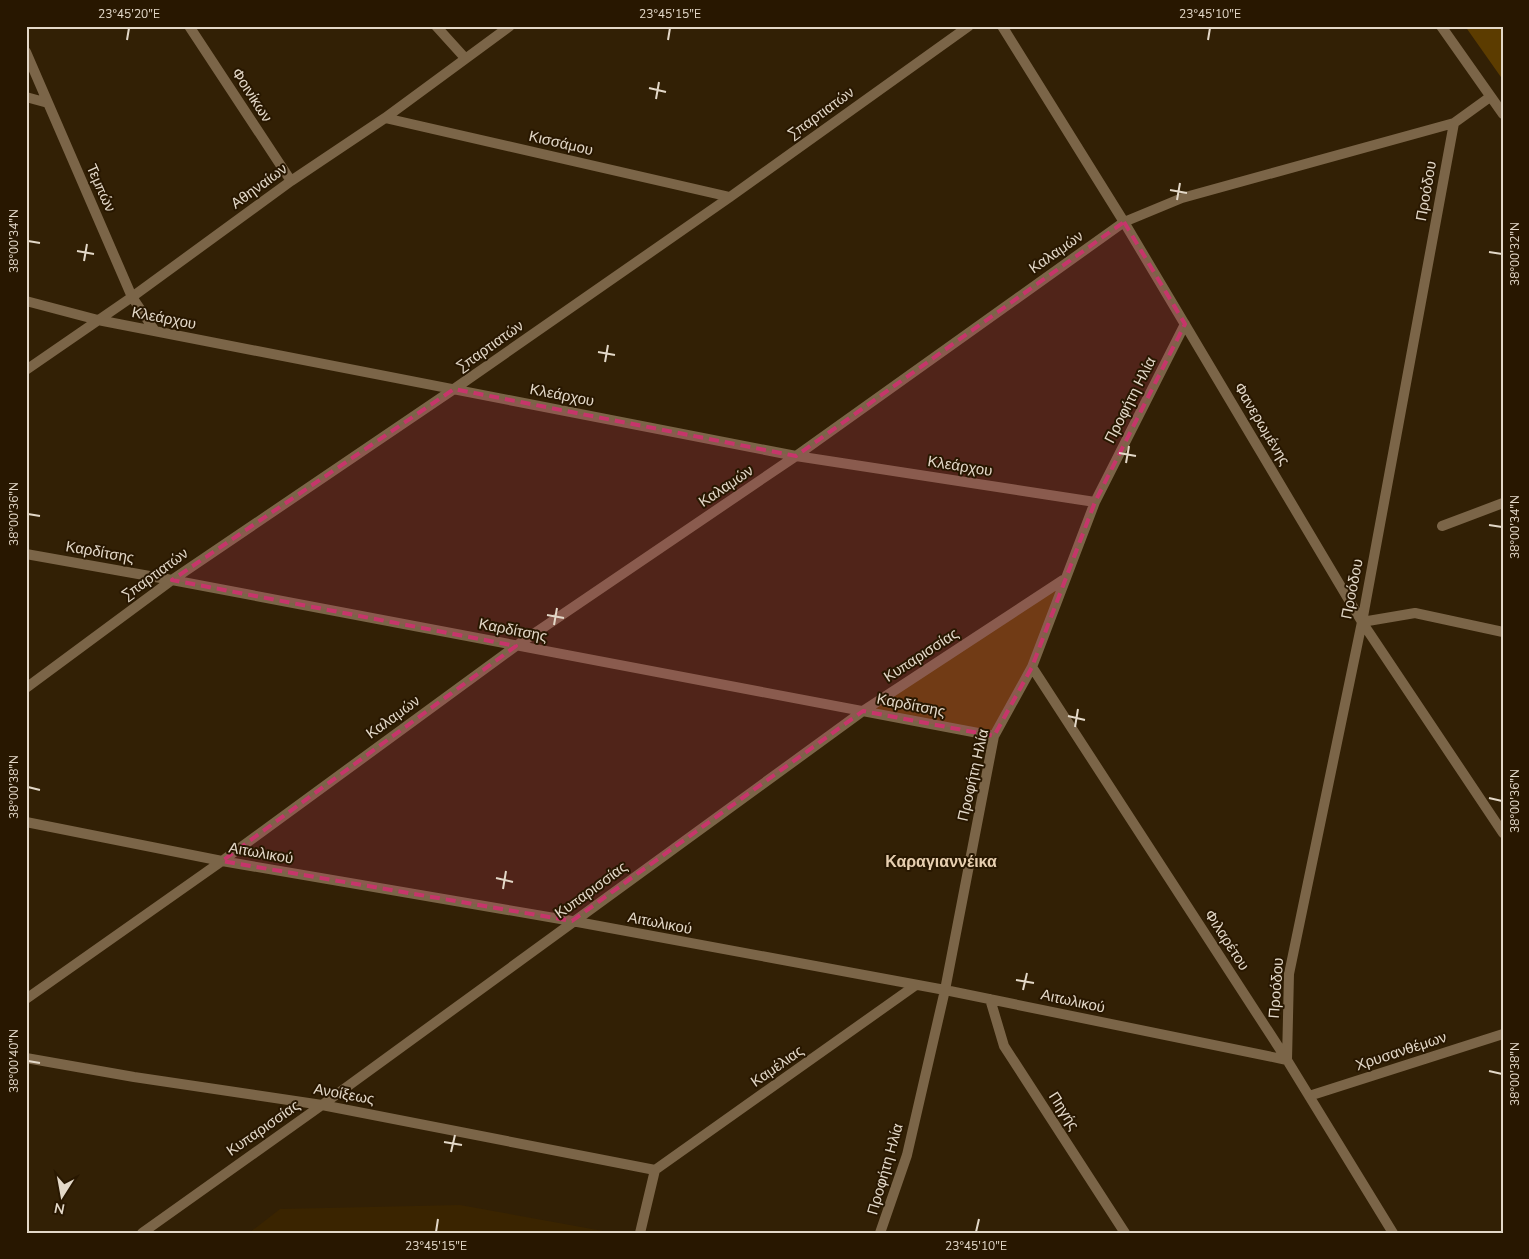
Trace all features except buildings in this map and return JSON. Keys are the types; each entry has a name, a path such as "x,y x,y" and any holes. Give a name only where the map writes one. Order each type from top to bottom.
{"street":[{"name":"Φοινίκων","path":"189,26 290,181"},
{"path":"436,26 466,58"},
{"name":"Αθηναίων","path":"26,370 132,297 290,181 385,118 510,26"},
{"name":"Σπαρτιατών","path":"26,688 172,580 454,389 730,197 969,26"},
{"name":"Φανερωμένης","path":"1002,26 1124,222 1362,622 1503,833"},
{"path":"1441,26 1503,114"},
{"name":"Τεμπών","path":"26,52 132,297 155,331"},
{"path":"26,97 48,103"},
{"name":"Καλαμών","path":"26,999 222,861 516,646 796,456 1124,222 1182,198 1454,123 1490,97"},
{"name":"Κισσάμου","path":"385,118 730,197"},
{"name":"Προόδου","path":"1287,1060 1289,974 1362,622 1454,123"},
{"name":"Κλεάρχου","path":"26,301 98,320 796,456 1095,502"},
{"name":"Προφήτη Ηλία","path":"880,1233 907,1155 945,990 994,736 1032,667 1063,580 1095,502 1185,324"},
{"path":"1442,526 1503,503"},
{"name":"Καρδίτσης","path":"26,554 994,736"},
{"name":"Κυπαρισσίας","path":"142,1233 863,711 1063,580"},
{"path":"1362,622 1415,613 1503,632"},
{"name":"Φιλαρέτου","path":"1032,667 1287,1060 1392,1233"},
{"name":"Αιτωλικού","path":"26,822 222,861 945,990 1287,1060"},
{"name":"Καμέλιας","path":"656,1170 916,985"},
{"name":"Πηγής","path":"990,999 1004,1046 1125,1233"},
{"name":"Χρυσανθέμων","path":"1309,1096 1503,1034"},
{"name":"Ανοίξεως","path":"26,1058 134,1077 322,1104 656,1170"},
{"path":"640,1233 656,1170"}],"highlighted area":[{"path":"1124,222 1185,324 1095,502 1032,667 994,736 863,711 572,921 222,861 516,646 172,580 454,389 796,456"}],"shaded area":[{"path":"1465,26 1503,26 1503,80"},
{"path":"1063,580 1032,667 994,736 863,711"},
{"path":"460,1205 614,1233 249,1233 280,1209"}],"district":[{"name":"Καραγιαννέικα","path":"941,861"}]}
